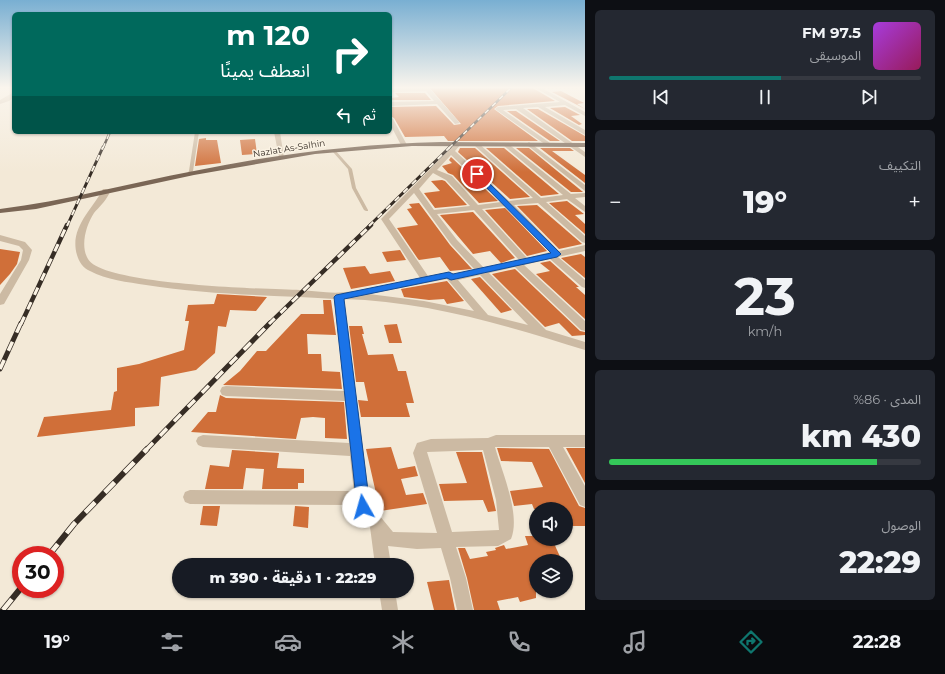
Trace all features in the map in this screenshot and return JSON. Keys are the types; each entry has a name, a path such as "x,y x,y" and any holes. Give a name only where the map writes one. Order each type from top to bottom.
{"main road":[{"name":"Nazlat As-Salhin","path":"0,211 36,207 106,191 282,157 334,151 404,145 459,143 585,145"}],"street":[{"path":"451,115 457,123"},
{"path":"507,115 548,144"},
{"path":"530,115 572,144 585,155"},
{"path":"556,115 585,133"},
{"path":"392,123 404,145"},
{"path":"277,134 282,157"},
{"path":"426,280 385,219 434,171 459,143"},
{"path":"451,278 554,255 585,246 539,200 476,144"},
{"path":"505,144 585,210"},
{"path":"529,144 585,188"},
{"path":"452,152 508,204 554,255 585,285"},
{"path":"434,171 449,178 521,262 585,327"},
{"path":"415,189 454,242 544,334"},
{"path":"106,191 105,196 90,214 82,233 80,254 89,267 131,279 205,290 398,301 458,311 585,346"},
{"path":"432,212 585,195"},
{"path":"0,238 22,244 28,250 25,260 0,302"},
{"path":"339,297 449,275 485,318"},
{"path":"339,297 363,507"},
{"path":"226,391 350,396"},
{"path":"204,441 357,450"},
{"path":"465,610 458,578 420,453 422,446 488,444 496,441 585,441"},
{"path":"553,441 585,500"},
{"path":"190,497 350,498 363,507 389,539 417,541 498,538 506,534 507,523 501,491 488,444"},
{"path":"377,524 382,558"},
{"path":"388,598 390,610"}],"lane":[{"path":"188,175 191,171 197,134"},
{"path":"334,151 350,169 354,188 366,210"}],"building":[{"path":"392,115 445,115 454,125 461,124 454,115 503,115 538,141 448,141 444,136 405,137"},
{"path":"513,115 523,115 560,141 550,141"},
{"path":"536,115 549,115 585,136 585,141 572,141"},
{"path":"563,115 576,115 571,116 582,124 579,125"},
{"path":"206,138 206,140 217,140 221,163 195,166 199,139"},
{"path":"255,139 257,154 242,155 240,140"},
{"path":"460,148 475,148 530,197 510,199 458,152"},
{"path":"486,148 504,148 559,194 541,196"},
{"path":"516,148 529,148 583,192 571,192"},
{"path":"540,148 570,148 574,151 552,151 585,175 585,183"},
{"path":"451,157 498,201 479,203 453,175 448,173 442,166 452,163 449,160"},
{"path":"431,181 445,181 467,205 435,208 424,193 440,191"},
{"path":"567,201 584,214 575,215 585,224 585,234 549,203"},
{"path":"419,203 450,245 472,269 450,271 440,257 418,259 397,228 418,225 407,209 412,208 409,204"},
{"path":"537,205 582,244 559,249 517,206"},
{"path":"505,208 547,251 527,256 485,210"},
{"path":"473,212 515,258 501,263 490,251 473,254 440,215"},
{"path":"0,249 20,252 17,264 0,285"},
{"path":"400,250 406,260 387,262 382,252"},
{"path":"581,254 585,257 585,278 561,258"},
{"path":"550,261 579,287 576,287 585,295 585,319 536,274 550,271 540,263"},
{"path":"365,266 370,274 390,271 395,281 351,289 343,268"},
{"path":"515,269 580,331 585,332 585,335 572,336 559,323 545,327 492,274"},
{"path":"480,277 512,310 501,313 471,279"},
{"path":"447,281 464,301 447,304 444,299 429,300 404,297 401,289"},
{"path":"217,294 267,297 256,311 230,310 226,327 218,326 215,353 196,370 161,377 159,406 135,408 135,426 37,437 44,417 111,410 114,392 117,391 117,368 139,364 184,350 189,321 185,321 188,305 214,304"},
{"path":"323,300 331,300 336,335 307,334 308,354 321,354 322,371 340,372 342,389 223,385 240,371 257,351 266,351 301,314 324,314"},
{"path":"397,324 402,343 389,343 384,325"},
{"path":"349,326 362,326 364,334 362,334 368,355 393,354 398,371 406,371 414,403 406,403 410,417 361,417 358,400 368,401 364,382 356,382"},
{"path":"220,395 226,398 344,402 347,439 325,438 325,418 313,417 301,418 296,439 191,432 208,412 216,412"},
{"path":"391,447 398,469 415,466 418,476 401,479 406,495 423,493 427,504 380,511 366,449"},
{"path":"497,448 549,449 579,506 585,508 585,526 573,526 573,502 529,502 529,504 514,506 510,491 543,487 532,462 501,461"},
{"path":"566,448 585,448 585,483"},
{"path":"232,450 279,453 277,468 304,469 304,483 298,483 298,489 262,489 264,469 246,468 243,489 205,489 210,465 229,467"},
{"path":"456,452 482,452 496,511 488,512 483,500 444,501 439,484 467,483"},
{"path":"203,506 220,506 217,526 200,525"},
{"path":"295,506 309,507 308,528 293,526"},
{"path":"525,536 529,536 529,546 555,546 559,554 529,554 529,598 536,598 520,602 518,597 497,601 500,610 474,610 467,578 458,548 465,548 470,559 488,556 486,552 496,550 495,548 504,545 506,549 528,545"},
{"path":"449,580 455,610 434,610 427,582"}],"railway":[{"path":"449,148 483,115"},
{"path":"103,148 109,134"},
{"path":"67,226 103,147"},
{"path":"369,226 450,147"},
{"path":"21,324 67,225"},
{"path":"269,324 371,225"},
{"path":"0,369 21,323"},
{"path":"146,450 269,324"},
{"path":"56,546 74,524 147,449"},
{"path":"3,610 13,598"}],"route":[{"path":"363,507 339,297 449,275 451,278 557,254 477,174"}]}
